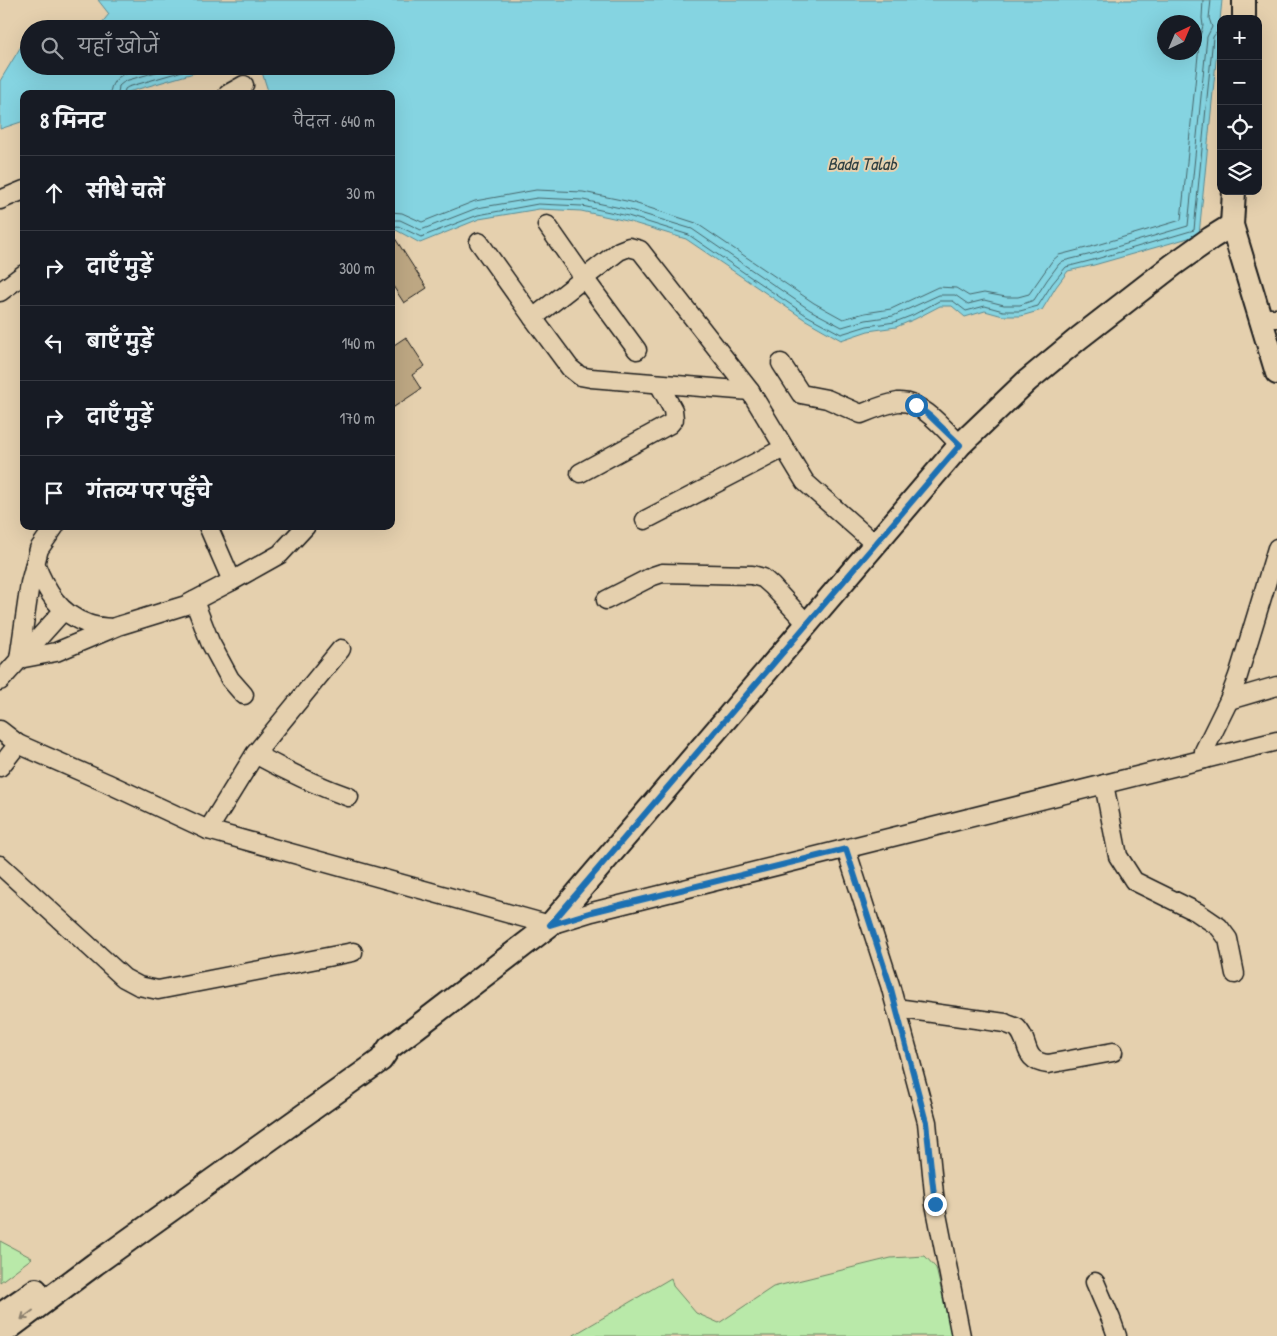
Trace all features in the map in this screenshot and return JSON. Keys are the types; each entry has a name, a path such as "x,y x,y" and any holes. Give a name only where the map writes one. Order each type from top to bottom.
{"main road":[{"path":"1244,0 1244,15"},
{"path":"1234,195 1232,225 1268,318 1277,373"},
{"path":"0,1335 95,1264 381,1060 389,1048 550,925 960,445 1027,381 1079,338 1173,265 1232,225"},
{"path":"0,1315 374,1050 389,1048"}],"street":[{"path":"235,90 244,85"},
{"path":"0,200 20,192"},
{"path":"547,225 637,350"},
{"path":"479,242 570,368 580,376 750,391"},
{"path":"533,318 619,251 629,247 640,250 750,391 805,482 875,544"},
{"path":"0,292 20,277"},
{"path":"782,363 801,394 827,400 861,414 900,402 916,405 960,445"},
{"path":"580,473 670,424 674,419 673,410 659,384"},
{"path":"645,520 784,448"},
{"path":"20,659 30,583 35,563 39,550 52,530"},
{"path":"210,530 232,581"},
{"path":"20,659 56,652 112,628 186,605 280,554 302,530"},
{"path":"1205,759 1204,751 1229,700 1238,676 1277,548"},
{"path":"35,563 48,592 64,611 89,625 112,628"},
{"path":"606,600 662,573 752,575 763,578 772,586 807,624"},
{"path":"194,601 210,642 230,679 244,695"},
{"path":"0,681 64,611"},
{"path":"208,830 255,754 341,649"},
{"path":"1229,700 1277,686"},
{"path":"0,730 18,744 208,830 550,925 592,912 1277,741"},
{"path":"0,767 18,744"},
{"path":"255,754 322,788 349,797"},
{"path":"1104,784 1118,856 1134,881 1197,912 1219,927 1228,939 1235,974"},
{"path":"846,849 896,1008 926,1122 935,1204 962,1336"},
{"path":"0,865 124,978 139,986 158,990 353,952"},
{"path":"896,1008 1005,1023 1016,1028 1030,1056 1038,1063 1048,1064 1113,1052"},
{"path":"1095,1282 1117,1336"}],"green space":[{"path":"0,1241 32,1258 0,1282"},
{"path":"925,1256 936,1268 952,1336 572,1336 671,1278 673,1286 696,1313 719,1323 773,1287 891,1258"}],"water":[{"name":"Bada Talab","path":"98,0 1222,0 1221,15 1217,15 1217,51 1199,235 1068,271 1042,310 1021,316 1003,316 985,311 965,317 952,306 940,306 896,327 868,331 841,340 804,319 686,239 627,221 581,211 539,209 479,219 420,243 395,231 395,90 268,90 263,75 395,75 395,20 104,20 109,14"},
{"path":"20,48 20,75 187,75 135,90 20,90 20,122 0,129 0,81"}],"building":[{"path":"395,238 427,288 404,303 395,289"},
{"path":"406,337 425,366 412,375 421,389 395,406 395,344"}],"route":[{"path":"916,405 960,445 550,925 592,912 846,849 890,985 926,1122 935,1204"}]}
